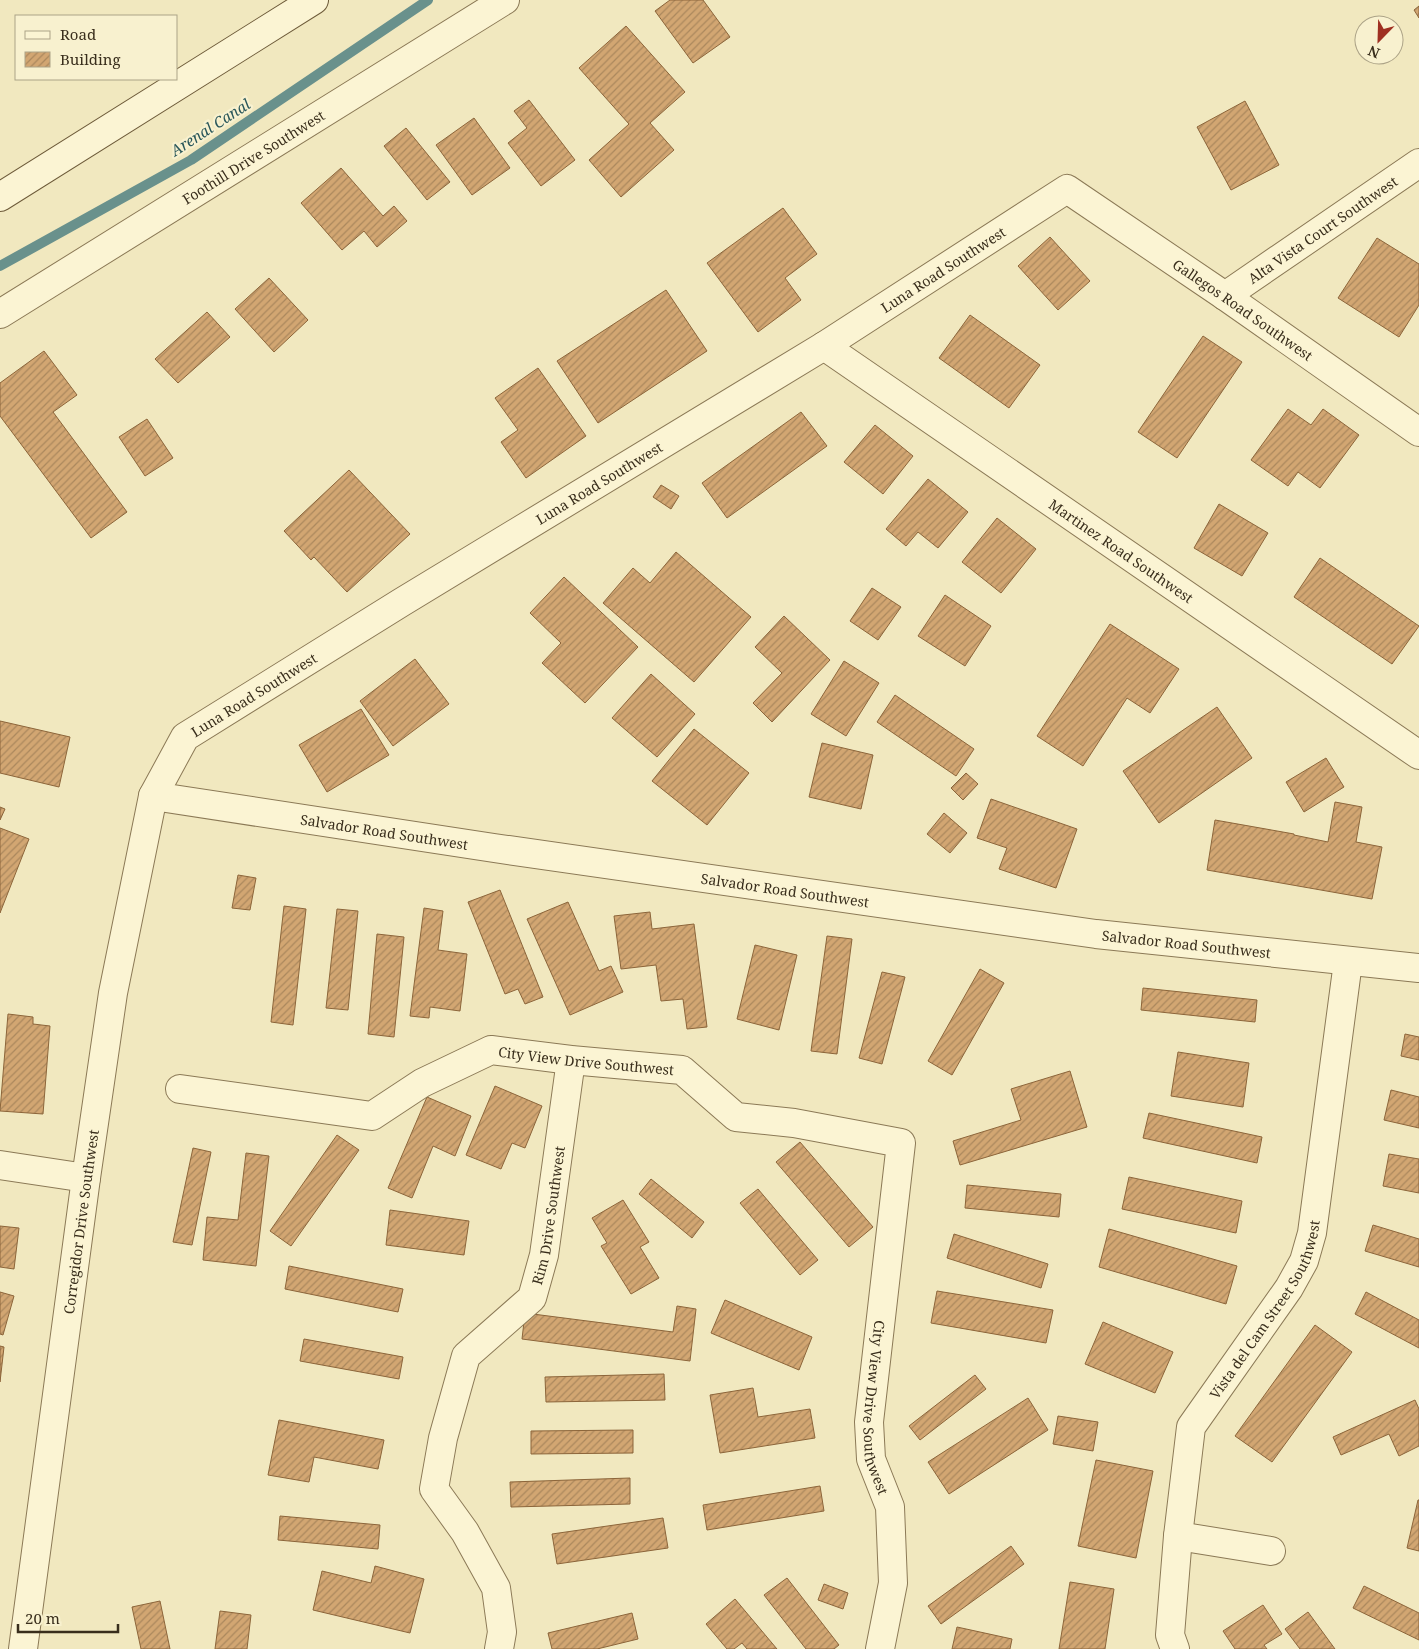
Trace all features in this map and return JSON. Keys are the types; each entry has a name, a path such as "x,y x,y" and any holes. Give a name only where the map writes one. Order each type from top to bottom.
{"street":[{"path":"0,197 314,0"},
{"name":"Foothill Drive Southwest","path":"0,314 505,0"},
{"name":"Alta Vista Court Southwest","path":"1225,296 1419,163"},
{"name":"Gallegos Road Southwest","path":"1067,189 1225,296 1419,432"},
{"name":"Luna Road Southwest","path":"153,796 185,737 402,602 824,346 1067,189"},
{"name":"Martinez Road Southwest","path":"824,346 1419,756"},
{"name":"Salvador Road Southwest","path":"153,796 504,850 1096,934 1419,968"},
{"name":"Corregidor Drive Southwest","path":"23,1649 86,1178 113,993 153,796"},
{"name":"Vista del Cam Street Southwest","path":"1175,1649 1170,1636 1178,1536 1191,1427 1289,1288 1304,1261 1312,1234 1348,962"},
{"name":"City View Drive Southwest","path":"180,1089 372,1116 422,1083 490,1050 682,1070 736,1117 794,1123 901,1143 869,1422 871,1459 890,1507 892,1583 880,1649"},
{"name":"Rim Drive Southwest","path":"499,1649 502,1632 496,1588 465,1532 434,1488 443,1438 466,1356 532,1298 544,1255 572,1060"},
{"path":"0,1165 86,1178"},
{"path":"1178,1536 1271,1551"}],"building":[{"path":"670,0 703,0 730,37 693,63 655,11"},
{"path":"1419,6 1419,18 1414,10"},
{"path":"626,26 685,92 650,123 674,150 621,197 589,160 629,124 579,68"},
{"path":"529,100 575,160 541,186 508,143 527,128 514,111"},
{"path":"1245,101 1279,165 1231,190 1197,127"},
{"path":"474,118 510,168 472,195 436,145"},
{"path":"406,128 450,182 427,200 384,146"},
{"path":"341,168 383,216 394,206 407,221 377,247 364,231 342,250 301,203"},
{"path":"783,208 817,254 785,278 801,300 758,332 707,263"},
{"path":"1050,237 1090,281 1058,310 1018,266"},
{"path":"1377,238 1419,264 1419,305 1399,337 1338,298"},
{"path":"269,278 308,320 274,352 235,309"},
{"path":"666,290 707,351 598,423 557,361"},
{"path":"207,312 230,337 178,383 155,359"},
{"path":"970,315 1040,365 1009,408 939,358"},
{"path":"1203,336 1242,362 1177,458 1138,432"},
{"path":"44,351 77,395 53,412 127,512 91,538 0,416 0,383"},
{"path":"538,368 586,436 526,478 501,442 518,430 495,398"},
{"path":"1288,409 1311,425 1323,409 1359,435 1320,488 1298,472 1288,486 1251,460"},
{"path":"801,412 827,446 727,518 702,483"},
{"path":"147,419 173,458 145,476 119,437"},
{"path":"875,425 913,456 883,494 844,462"},
{"path":"349,470 410,534 347,592 314,557 311,560 284,531"},
{"path":"928,479 968,512 938,548 918,532 906,546 886,529"},
{"path":"661,485 679,496 671,509 653,497"},
{"path":"1219,504 1268,533 1242,576 1194,548"},
{"path":"997,518 1036,549 1001,593 962,562"},
{"path":"676,552 751,617 694,682 603,603 633,568 650,583"},
{"path":"1320,558 1419,626 1392,664 1294,597"},
{"path":"564,577 638,647 585,703 542,663 561,643 530,613"},
{"path":"872,588 901,607 878,640 850,621"},
{"path":"945,595 991,626 965,666 918,636"},
{"path":"784,616 830,660 772,722 753,703 782,673 755,647"},
{"path":"1110,624 1179,669 1150,713 1127,698 1083,766 1037,736"},
{"path":"415,659 449,704 393,746 360,701"},
{"path":"844,661 879,683 846,736 811,714"},
{"path":"651,674 695,714 657,757 612,718"},
{"path":"895,695 974,749 956,776 877,722"},
{"path":"1217,707 1252,758 1159,823 1123,771"},
{"path":"361,709 389,755 327,792 299,745"},
{"path":"0,721 70,737 59,787 0,773"},
{"path":"694,729 749,773 707,825 652,781"},
{"path":"822,743 873,755 861,809 809,797"},
{"path":"1326,758 1344,787 1304,812 1286,782"},
{"path":"966,773 978,784 963,800 951,788"},
{"path":"991,799 1077,829 1056,888 999,869 1007,848 977,838"},
{"path":"1335,802 1362,807 1356,842 1382,847 1372,899 1207,870 1215,820 1328,842"},
{"path":"0,807 5,809 0,820"},
{"path":"944,813 967,833 950,853 927,834"},
{"path":"0,828 29,839 0,913"},
{"path":"238,875 256,878 250,910 232,908"},
{"path":"500,890 543,997 525,1004 518,989 505,994 468,902"},
{"path":"568,902 599,971 611,966 623,992 570,1015 527,919"},
{"path":"284,906 306,909 293,1025 271,1022"},
{"path":"424,908 443,911 438,950 467,954 460,1011 430,1007 429,1018 410,1016"},
{"path":"337,909 358,911 348,1010 326,1008"},
{"path":"650,912 652,929 694,924 707,1027 687,1029 683,999 661,1001 656,965 621,969 614,916"},
{"path":"377,934 404,937 394,1037 368,1034"},
{"path":"827,936 852,939 837,1054 811,1051"},
{"path":"755,945 797,955 779,1030 737,1019"},
{"path":"980,969 1004,983 952,1075 928,1061"},
{"path":"882,972 905,977 882,1064 859,1058"},
{"path":"1143,988 1257,1000 1255,1022 1141,1010"},
{"path":"8,1014 33,1017 33,1024 50,1026 43,1114 0,1111"},
{"path":"1405,1034 1419,1037 1419,1060 1401,1056"},
{"path":"1178,1052 1249,1063 1243,1107 1171,1096"},
{"path":"1070,1071 1087,1127 960,1165 953,1141 1021,1120 1011,1089"},
{"path":"495,1086 542,1106 525,1148 512,1143 501,1169 466,1155"},
{"path":"1391,1090 1419,1097 1419,1128 1384,1120"},
{"path":"427,1097 471,1116 455,1156 433,1146 412,1198 388,1188"},
{"path":"1149,1113 1262,1137 1257,1163 1143,1138"},
{"path":"337,1135 359,1150 291,1246 270,1231"},
{"path":"800,1142 873,1227 849,1247 776,1162"},
{"path":"193,1148 211,1152 192,1245 173,1242"},
{"path":"246,1153 269,1156 256,1266 203,1260 207,1217 238,1220"},
{"path":"1389,1154 1419,1159 1419,1193 1383,1186"},
{"path":"1129,1177 1242,1201 1236,1233 1122,1209"},
{"path":"651,1179 704,1222 692,1238 639,1194"},
{"path":"967,1185 1061,1194 1059,1217 965,1208"},
{"path":"758,1189 818,1260 800,1275 740,1203"},
{"path":"623,1200 649,1242 640,1247 659,1278 631,1294 601,1246 607,1243 592,1218"},
{"path":"390,1210 469,1221 464,1255 386,1245"},
{"path":"1373,1225 1419,1239 1419,1267 1365,1251"},
{"path":"0,1226 19,1228 14,1269 0,1267"},
{"path":"1109,1229 1237,1266 1226,1304 1099,1267"},
{"path":"954,1234 1048,1264 1041,1288 947,1258"},
{"path":"289,1266 403,1289 398,1312 285,1289"},
{"path":"937,1291 1053,1310 1046,1343 931,1323"},
{"path":"0,1292 14,1296 3,1335 0,1334"},
{"path":"1366,1292 1419,1320 1419,1348 1355,1314"},
{"path":"725,1300 812,1337 799,1370 711,1333"},
{"path":"677,1306 696,1309 690,1361 522,1339 525,1313 673,1332"},
{"path":"1103,1322 1173,1352 1155,1393 1085,1364"},
{"path":"1315,1325 1352,1352 1272,1462 1235,1436"},
{"path":"304,1339 403,1357 399,1379 300,1361"},
{"path":"0,1346 4,1347 0,1382"},
{"path":"664,1374 665,1400 546,1402 545,1377"},
{"path":"975,1375 986,1389 920,1440 909,1426"},
{"path":"753,1388 758,1417 810,1409 815,1438 720,1453 710,1395"},
{"path":"1028,1398 1048,1430 949,1494 928,1462"},
{"path":"1415,1400 1419,1409 1419,1446 1399,1456 1389,1434 1341,1455 1333,1437"},
{"path":"1058,1416 1098,1422 1093,1451 1053,1444"},
{"path":"279,1420 384,1440 378,1469 314,1457 309,1482 268,1475"},
{"path":"633,1430 633,1453 531,1454 531,1431"},
{"path":"1096,1460 1153,1471 1136,1558 1078,1546"},
{"path":"630,1478 630,1504 511,1507 510,1482"},
{"path":"820,1486 824,1511 707,1530 703,1505"},
{"path":"1419,1500 1419,1551 1407,1548"},
{"path":"280,1516 380,1525 378,1549 278,1540"},
{"path":"663,1518 668,1548 557,1564 552,1534"},
{"path":"1011,1546 1024,1564 941,1624 928,1606"},
{"path":"375,1566 424,1579 410,1633 313,1610 322,1571 371,1583"},
{"path":"787,1578 839,1645 834,1649 806,1649 764,1595"},
{"path":"1070,1582 1114,1589 1105,1649 1059,1649"},
{"path":"824,1584 848,1593 843,1609 818,1600"},
{"path":"1364,1586 1419,1613 1419,1640 1353,1608"},
{"path":"735,1599 777,1649 747,1649 742,1643 734,1649 727,1649 706,1624"},
{"path":"160,1601 170,1649 141,1649 132,1607"},
{"path":"1263,1605 1282,1634 1264,1645 1267,1649 1235,1649 1223,1631"},
{"path":"220,1611 251,1615 247,1649 215,1649"},
{"path":"1308,1612 1335,1649 1300,1649 1285,1629"},
{"path":"632,1613 638,1639 597,1649 552,1649 548,1633"},
{"path":"957,1627 1012,1639 1010,1649 952,1649"}],"waterway":[{"name":"Arenal Canal","path":"0,266 191,160 428,0"}]}
